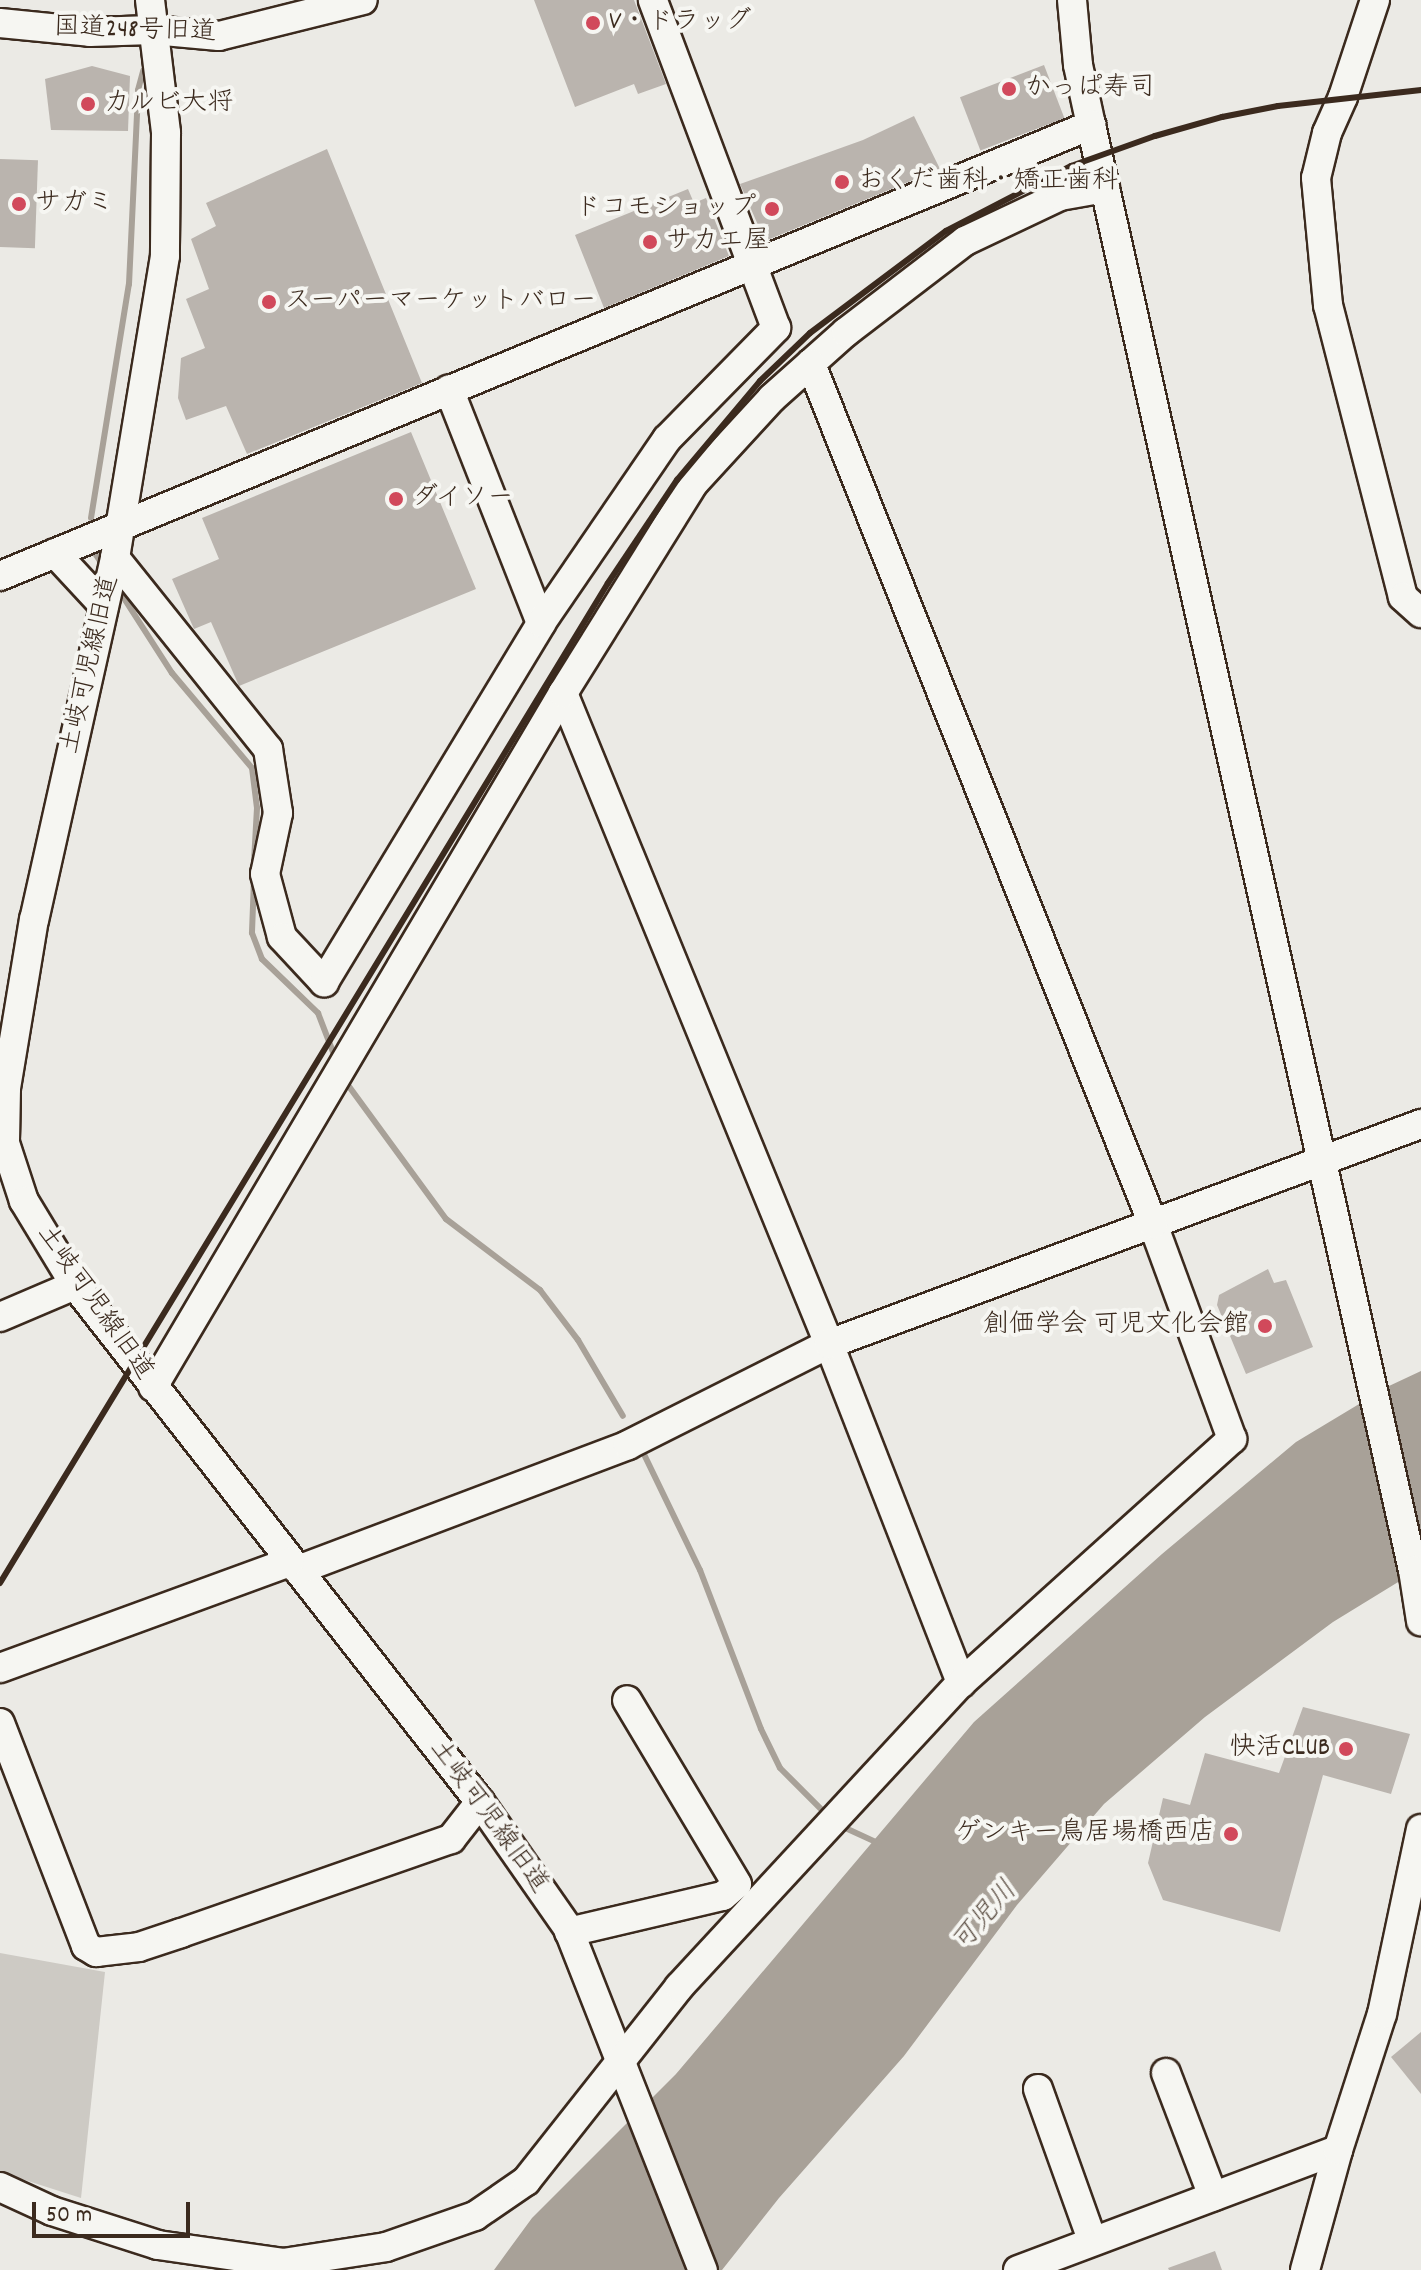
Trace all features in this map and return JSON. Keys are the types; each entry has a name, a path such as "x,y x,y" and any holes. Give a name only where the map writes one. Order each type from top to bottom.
{"street":[{"name":"土岐可児線旧道","path":"150,0 166,133 165,256 115,558 34,919 6,1089 5,1143 24,1201 75,1285 480,1802 569,1932 703,2270"},
{"name":"国道248号旧道","path":"0,23 90,32 153,30 219,36 363,0"},
{"path":"115,558 268,749 278,813 265,874 282,937 324,982 541,623 667,439 776,328 653,0"},
{"path":"1072,0 1078,65 1413,1570 1421,1621"},
{"path":"1078,65 1089,0"},
{"path":"1375,0 1323,145 1316,178 1328,305 1403,597 1421,613"},
{"path":"0,576 1091,125"},
{"path":"153,1387 563,693 693,484 772,398 846,332 965,241 1060,196 1105,188"},
{"path":"0,2187 52,2211 158,2245 283,2263 386,2247 475,2216 526,2181 679,1987 961,1683 1232,1439 1153,1224 811,364"},
{"path":"449,389 541,623"},
{"path":"55,553 106,601"},
{"path":"563,693 829,1344 961,1683"},
{"path":"0,1668 628,1445 829,1344 1322,1164 1421,1124"},
{"path":"0,1317 75,1285"},
{"path":"569,1932 723,1896 737,1884 627,1700"},
{"path":"0,1723 86,1946 96,1952 139,1947 451,1839 480,1802"},
{"path":"1305,2270 1338,2150 1415,1914 1421,1829"},
{"path":"1166,2073 1213,2196"},
{"path":"1038,2089 1092,2240"},
{"path":"1018,2270 1338,2150"}],"shaded area":[{"path":"0,1953 105,1972 81,2198 0,2172"}],"water":[{"name":"可児川","path":"1421,1371 1421,1568 1333,1622 1205,1717 1104,1804 1017,1905 904,2056 779,2198 722,2270 494,2270 532,2218 676,2074 974,1722 1162,1554 1296,1442 1389,1386"}],"building":[{"path":"534,0 634,0 666,84 638,94 634,84 575,107"},
{"path":"1044,65 1064,118 980,150 960,97"},
{"name":"カルビ大将","path":"92,66 130,76 128,131 51,130 45,79"},
{"path":"914,116 940,169 765,241 740,184 863,140"},
{"path":"327,149 422,383 247,454 226,406 186,420 178,398 181,358 205,348 186,299 209,289 191,239 216,226 206,203"},
{"name":"サガミ","path":"0,159 38,160 35,248 0,247"},
{"path":"688,189 694,203 706,198 729,256 604,308 575,235"},
{"path":"411,432 476,589 239,686 211,622 194,629 172,579 219,559 202,518"},
{"name":"創価学会 可児文化会館","path":"1268,1269 1274,1283 1286,1280 1313,1347 1246,1374 1217,1305 1219,1295"},
{"name":"ゲンキー鳥居場橋西店","path":"1303,1707 1410,1734 1391,1794 1323,1775 1280,1932 1163,1900 1148,1863 1163,1798 1190,1805 1205,1753 1279,1773"},
{"path":"1421,2032 1421,2094 1391,2057"},
{"path":"1215,2251 1222,2270 1168,2268"}],"waterway":[{"path":"91,518 129,284 138,90 143,71"},
{"path":"90,546 104,567"},
{"path":"118,589 172,673 252,768 257,808 254,861"},
{"path":"254,880 252,933 262,959 318,1013 336,1060"},
{"path":"345,1081 446,1219 540,1290 578,1340 623,1416"},
{"path":"640,1446 700,1570 761,1729 780,1768 829,1817"},
{"path":"841,1826 878,1843"}],"railway":[{"path":"0,1583 608,583 677,480 760,381 810,333 946,231 1071,166 1155,136 1222,117 1278,106 1421,90"}],"place":[{"name":"V・ドラッグ","path":"593,23"},
{"name":"かっぱ寿司","path":"1009,89"},
{"name":"カルビ大将","path":"88,104"},
{"name":"おくだ歯科・矯正歯科","path":"842,182"},
{"name":"サガミ","path":"19,204"},
{"name":"ドコモショップ","path":"772,209"},
{"name":"サカエ屋","path":"650,242"},
{"name":"スーパーマーケットバロー","path":"269,302"},
{"name":"ダイソー","path":"396,499"},
{"name":"創価学会 可児文化会館","path":"1265,1326"},
{"name":"快活CLUB","path":"1346,1749"},
{"name":"ゲンキー鳥居場橋西店","path":"1231,1834"}]}
